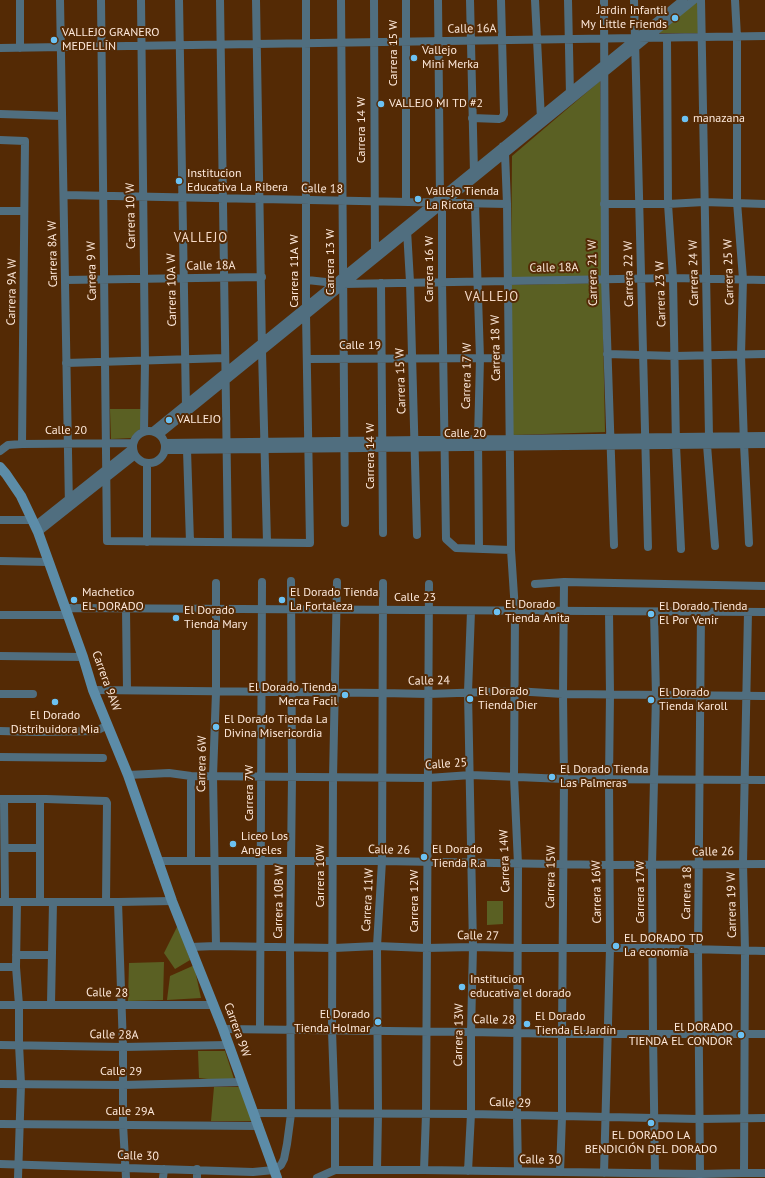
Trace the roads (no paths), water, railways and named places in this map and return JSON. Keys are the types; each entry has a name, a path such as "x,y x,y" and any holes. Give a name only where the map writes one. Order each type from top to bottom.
{"main road":[{"name":"Carrera 9AW","path":"3,471 21,496 35,526 94,690 128,775 172,901"},
{"name":"Carrera 9W","path":"172,901 223,1029 276,1174"}],"street":[{"path":"20,0 20,48"},
{"name":"Carrera 8A W","path":"60,0 69,503"},
{"name":"Carrera 9 W","path":"101,0 107,542 147,542"},
{"name":"Carrera 10 W","path":"141,0 145,361 144,431"},
{"name":"Carrera 10A W","path":"179,0 186,408"},
{"path":"220,0 228,542"},
{"path":"147,463 147,542 267,542 256,0"},
{"name":"Carrera 11A W","path":"267,542 310,543 308,359 306,315 306,0"},
{"name":"Carrera 13 W","path":"341,0 342,201 340,281 344,358 345,523"},
{"name":"Carrera 14 W","path":"374,0 374,260"},
{"name":"Carrera 15 W","path":"406,0 406,202"},
{"name":"Carrera 16 W","path":"438,0 446,539 456,548 479,548"},
{"path":"470,0 474,174"},
{"path":"472,118 499,120 504,114 501,0"},
{"path":"535,0 541,119"},
{"path":"568,0 570,100"},
{"name":"Carrera 21 W","path":"604,0 603,74 605,279 614,545"},
{"name":"Carrera 22 W","path":"634,0 648,546"},
{"path":"669,0 669,20"},
{"path":"225,377 262,342 504,150 570,92 683,0"},
{"path":"541,119 570,100 694,0"},
{"name":"Carrera 24 W","path":"701,0 704,202 707,278 708,441 715,546"},
{"name":"Carrera 25 W","path":"735,0 737,37 737,202 743,279 742,355 749,543"},
{"name":"Calle 16A","path":"0,48 765,36"},
{"name":"Carrera 23 W","path":"667,38 668,204 673,278 676,441 681,549"},
{"path":"0,114 62,116"},
{"name":"Carrera 9A W","path":"0,140 25,141 22,444"},
{"name":"Carrera 18 W","path":"504,150 508,204 507,281 510,550"},
{"name":"Calle 18","path":"64,195 432,203"},
{"path":"0,520 35,526 69,503 106,474 134,449 136,438 144,431 156,432 225,377 262,351 306,315 340,281 374,260 432,203 441,200 475,204 508,204"},
{"path":"604,204 737,202 765,204"},
{"name":"Carrera 17 W","path":"475,204 480,358 478,443 479,548"},
{"path":"0,211 24,211"},
{"name":"Carrera 15 W","path":"406,229 410,282 417,535"},
{"name":"Calle 18A","path":"65,280 262,277"},
{"name":"Calle 18A","path":"307,280 381,283 673,278 765,280"},
{"name":"Carrera 14 W","path":"381,283 383,533"},
{"path":"607,354 675,356 765,354"},
{"path":"66,363 225,358"},
{"name":"Calle 19","path":"308,359 508,358"},
{"path":"134,449 140,460 147,463 153,463 159,460 163,456 165,447 156,432"},
{"name":"Calle 20","path":"165,447 708,441 744,440 765,436"},
{"name":"Calle 20","path":"744,440 765,444"},
{"name":"Calle 20","path":"0,451 8,445 22,444 106,443 134,449"},
{"name":"Calle 20","path":"165,447 187,450 227,446"},
{"path":"187,450 190,542"},
{"path":"479,548 510,550"},
{"name":"Carrera 14W","path":"510,550 515,611 514,777 518,864 516,1116 518,1171"},
{"path":"0,561 48,562"},
{"name":"Carrera 10B W","path":"276,1174 284,1159 291,1114 291,581"},
{"name":"Carrera 6W","path":"216,582 216,692 213,776 216,946"},
{"name":"Carrera 7W","path":"260,1029 262,582"},
{"name":"Carrera 10W","path":"335,1170 335,1114 332,1031 334,948 333,778 337,582"},
{"name":"Carrera 11W","path":"377,1170 378,946 382,861 382,582"},
{"path":"535,584 564,582 765,586"},
{"name":"Carrera 15W","path":"560,1172 562,1117 564,582"},
{"name":"Carrera 12W","path":"424,1170 426,1114 429,584"},
{"path":"126,609 127,690"},
{"name":"Calle 23","path":"0,615 126,609 765,612"},
{"name":"Carrera 13W","path":"468,1171 471,1114 473,947 468,692 471,611"},
{"name":"Carrera 16W","path":"604,1173 610,948 608,865 610,694 609,612"},
{"name":"Carrera 17W","path":"654,612 656,695 652,864 655,1173"},
{"name":"Carrera 18","path":"700,1174 698,949 701,612"},
{"name":"Carrera 19 W","path":"744,1173 745,951 743,863 748,612"},
{"path":"0,656 83,657"},
{"name":"Calle 24","path":"94,690 428,694 515,691 563,694 765,696"},
{"path":"0,694 33,694"},
{"path":"0,731 96,731 108,725"},
{"path":"0,757 104,758"},
{"name":"Calle 25","path":"128,775 169,773 191,776 428,778 470,775 609,780 765,780"},
{"path":"191,776 191,860"},
{"path":"106,902 107,803 104,800 2,799 2,838 5,848 2,902 17,902 40,902 53,902 106,902 118,902 172,901"},
{"path":"40,799 40,902"},
{"path":"5,848 40,848"},
{"name":"Calle 26","path":"157,861 382,861 427,863 472,862 608,865 765,864"},
{"path":"17,902 16,967 19,1005 18,1044 20,1084 18,1178"},
{"path":"51,1004 53,902"},
{"path":"118,902 123,1047 123,1124 126,1178"},
{"name":"Calle 27","path":"190,947 334,948 378,946 426,948 653,948 765,951"},
{"path":"16,955 52,955"},
{"path":"0,967 16,967"},
{"name":"Calle 28","path":"0,1005 51,1004 214,1006"},
{"name":"Calle 28","path":"223,1029 562,1034 765,1034"},
{"name":"Calle 28A","path":"0,1045 18,1044 123,1047 228,1045"},
{"name":"Calle 29","path":"0,1084 123,1085 242,1082"},
{"name":"Calle 29","path":"254,1113 471,1114 699,1119 765,1118"},
{"name":"Calle 29A","path":"0,1124 259,1126"},
{"name":"Calle 30","path":"0,1164 197,1169 276,1174"},
{"path":"163,1178 164,1169"},
{"path":"197,1169 197,1178"},
{"name":"Calle 30","path":"317,1178 335,1170 765,1174"}],"place":[{"name":"Jardin Infantil My Little Friends","path":"675,18"},
{"name":"VALLEJO GRANERO MEDELLÍN","path":"54,40"},
{"name":"Vallejo Mini Merka","path":"414,58"},
{"name":"VALLEJO MI TD #2","path":"381,104"},
{"name":"manazana","path":"685,119"},
{"name":"Institucion Educativa La Ribera","path":"179,181"},
{"name":"Vallejo Tienda La Ricota","path":"418,199"},
{"name":"VALLEJO","path":"169,420"},
{"name":"Machetico EL DORADO","path":"74,600"},
{"name":"El Dorado Tienda La Fortaleza","path":"282,600"},
{"name":"El Dorado Tienda Anita","path":"497,612"},
{"name":"El Dorado Tienda El Por Venir","path":"651,614"},
{"name":"El Dorado Tienda Mary","path":"176,618"},
{"name":"El Dorado Tienda Merca Facil","path":"345,695"},
{"name":"El Dorado Tienda Dier","path":"470,699"},
{"name":"El Dorado Tienda Karoll","path":"651,700"},
{"name":"El Dorado Distribuidora Mia","path":"55,702"},
{"name":"El Dorado Tienda La Divina Misericordia","path":"216,727"},
{"name":"El Dorado Tienda Las Palmeras","path":"552,777"},
{"name":"Liceo Los Angeles","path":"233,844"},
{"name":"El Dorado Tienda R.a","path":"424,857"},
{"name":"EL DORADO TD La economía","path":"616,946"},
{"name":"Institucion educativa el dorado","path":"462,987"},
{"name":"El Dorado Tienda Holmar","path":"378,1022"},
{"name":"El Dorado Tienda El Jardín","path":"527,1024"},
{"name":"El DORADO TIENDA EL CONDOR","path":"741,1035"},
{"name":"EL DORADO LA BENDICIÓN DEL DORADO","path":"651,1123"}],"district":[{"name":"VALLEJO","path":"201,238"},
{"name":"VALLEJO","path":"492,297"}]}
